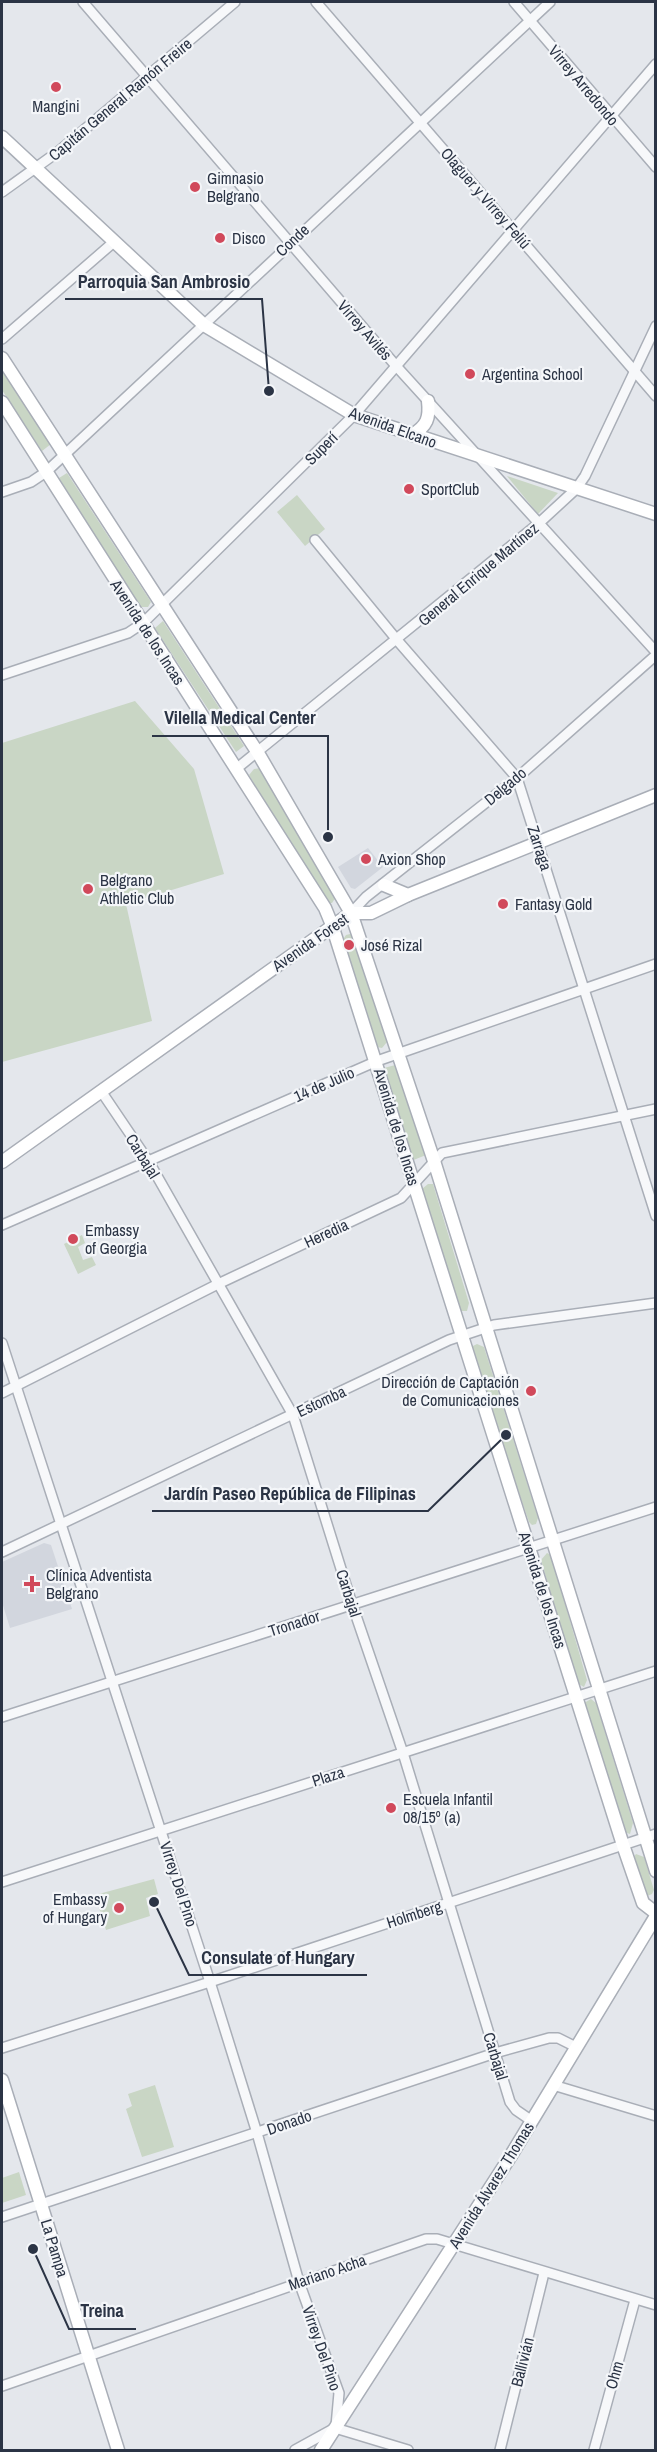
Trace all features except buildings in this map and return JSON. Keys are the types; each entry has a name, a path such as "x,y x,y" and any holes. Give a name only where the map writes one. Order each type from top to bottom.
{"main road":[{"name":"Avenida Elcano","path":"2,137 204,325 354,416 656,514"},
{"name":"Avenida de los Incas","path":"2,358 258,753 351,913 434,1161 598,1690 650,1836 656,1871"},
{"path":"412,435 423,428 428,421 428,401"},
{"name":"Avenida de los Incas","path":"2,402 325,908 377,1061 460,1336 530,1548 623,1845 643,1903 656,1915"},
{"name":"Avenida Forest","path":"2,1162 351,913 371,913 408,895 656,795"},
{"path":"384,885 408,895"},
{"name":"Avenida Álvarez Thomas","path":"321,2451 532,2121 656,1915"},
{"name":"La Pampa","path":"2,2080 118,2451"}],"street":[{"name":"Virrey Avilés","path":"83,2 397,367 656,654"},
{"name":"Capitán General Ramón Freire","path":"2,192 35,169 235,2"},
{"name":"Olaguer y Virrey Feliú","path":"316,2 656,396"},
{"name":"Virrey Arredondo","path":"514,2 656,167"},
{"name":"Conde","path":"2,492 31,482 46,472 63,453 204,325 289,243 550,2"},
{"name":"Superí","path":"2,675 128,633 143,623 354,416 656,64"},
{"path":"2,339 115,241"},
{"name":"General Enrique Martínez","path":"236,769 538,524 576,489 656,326"},
{"name":"Zarraga","path":"315,540 397,640 517,778 586,988 656,1216"},
{"name":"Delgado","path":"351,913 366,897 517,778 656,654"},
{"name":"14 de Julio","path":"2,1225 377,1061 656,964"},
{"name":"Carbajal","path":"100,1091 149,1162 293,1415 352,1604 403,1753 510,2102 516,2110 532,2121"},
{"name":"Heredia","path":"2,1393 218,1284 401,1198 442,1153 656,1109"},
{"name":"Estomba","path":"2,1552 460,1336 485,1327 656,1303"},
{"name":"Virrey Del Pino","path":"2,1343 210,1982 257,2133 299,2282 339,2393 336,2428"},
{"name":"Tronador","path":"2,1717 656,1507"},
{"name":"Plaza","path":"2,1882 656,1671"},
{"name":"Holmberg","path":"2,2048 210,1982 650,1836"},
{"name":"Donado","path":"2,2217 495,2053 549,2038 558,2038 576,2047"},
{"path":"553,2085 656,2116"},
{"name":"Mariano Acha","path":"2,2386 416,2241 436,2240 543,2274 656,2305"},
{"name":"Ballivián","path":"500,2451 543,2274"},
{"name":"Ohm","path":"594,2451 635,2300"},
{"path":"295,2451 336,2428 408,2451"}],"shaded area":[{"path":"368,848 383,867 355,889 351,888 338,867"},
{"name":"Clínica Adventista Belgrano","path":"44,1543 51,1545 72,1609 10,1628 2,1602 2,1562"}],"green space":[{"path":"2,367 51,444 42,451 2,390"},
{"path":"67,473 151,602 148,607 140,607 59,478"},
{"path":"507,476 558,493 538,514"},
{"path":"297,495 325,529 305,546 277,512"},
{"path":"163,621 244,746 236,752 155,628"},
{"name":"Belgrano Athletic Club","path":"135,701 194,769 224,874 126,904 152,1021 2,1062 2,743"},
{"path":"261,768 336,897 332,903 326,903 249,775 254,769"},
{"path":"346,935 353,936 387,1042 382,1048 377,1047 342,941"},
{"path":"399,1064 426,1155 411,1161 384,1068"},
{"path":"428,1184 433,1184 469,1303 467,1311 461,1311 457,1307 422,1189"},
{"path":"82,1235 85,1243 78,1247 83,1260 92,1257 96,1265 78,1274 64,1244"},
{"path":"477,1344 484,1347 538,1518 536,1524 532,1525 529,1522 471,1352 471,1347"},
{"path":"547,1553 551,1555 587,1680 584,1687 577,1683 541,1560"},
{"path":"591,1699 596,1703 633,1823 630,1834 624,1832 584,1703"},
{"path":"636,1854 644,1857 654,1890 647,1896 633,1858"},
{"path":"154,1879 158,1894 146,1898 150,1916 106,1930 95,1895"},
{"path":"155,2085 174,2147 142,2157 126,2109 132,2106 128,2094"},
{"path":"19,2172 26,2195 2,2203 2,2178"}],"place":[{"name":"Mangini","path":"56,87"},
{"name":"Gimnasio Belgrano","path":"195,187"},
{"name":"Disco","path":"220,238"},
{"name":"Argentina School","path":"470,374"},
{"name":"Parroquia San Ambrosio","path":"269,391"},
{"name":"SportClub","path":"409,489"},
{"name":"Vilella Medical Center","path":"328,837"},
{"name":"Axion Shop","path":"366,859"},
{"name":"Belgrano Athletic Club","path":"88,889"},
{"name":"Fantasy Gold","path":"503,904"},
{"name":"José Rizal","path":"349,945"},
{"name":"Embassy of Georgia","path":"73,1239"},
{"name":"Dirección de Captación de Comunicaciones","path":"531,1391"},
{"name":"Jardín Paseo República de Filipinas","path":"506,1435"},
{"name":"Clínica Adventista Belgrano","path":"32,1584"},
{"name":"Escuela Infantil 08/15º (a)","path":"391,1808"},
{"name":"Consulate of Hungary","path":"154,1902"},
{"name":"Embassy of Hungary","path":"119,1908"},
{"name":"Treina","path":"33,2249"}]}
